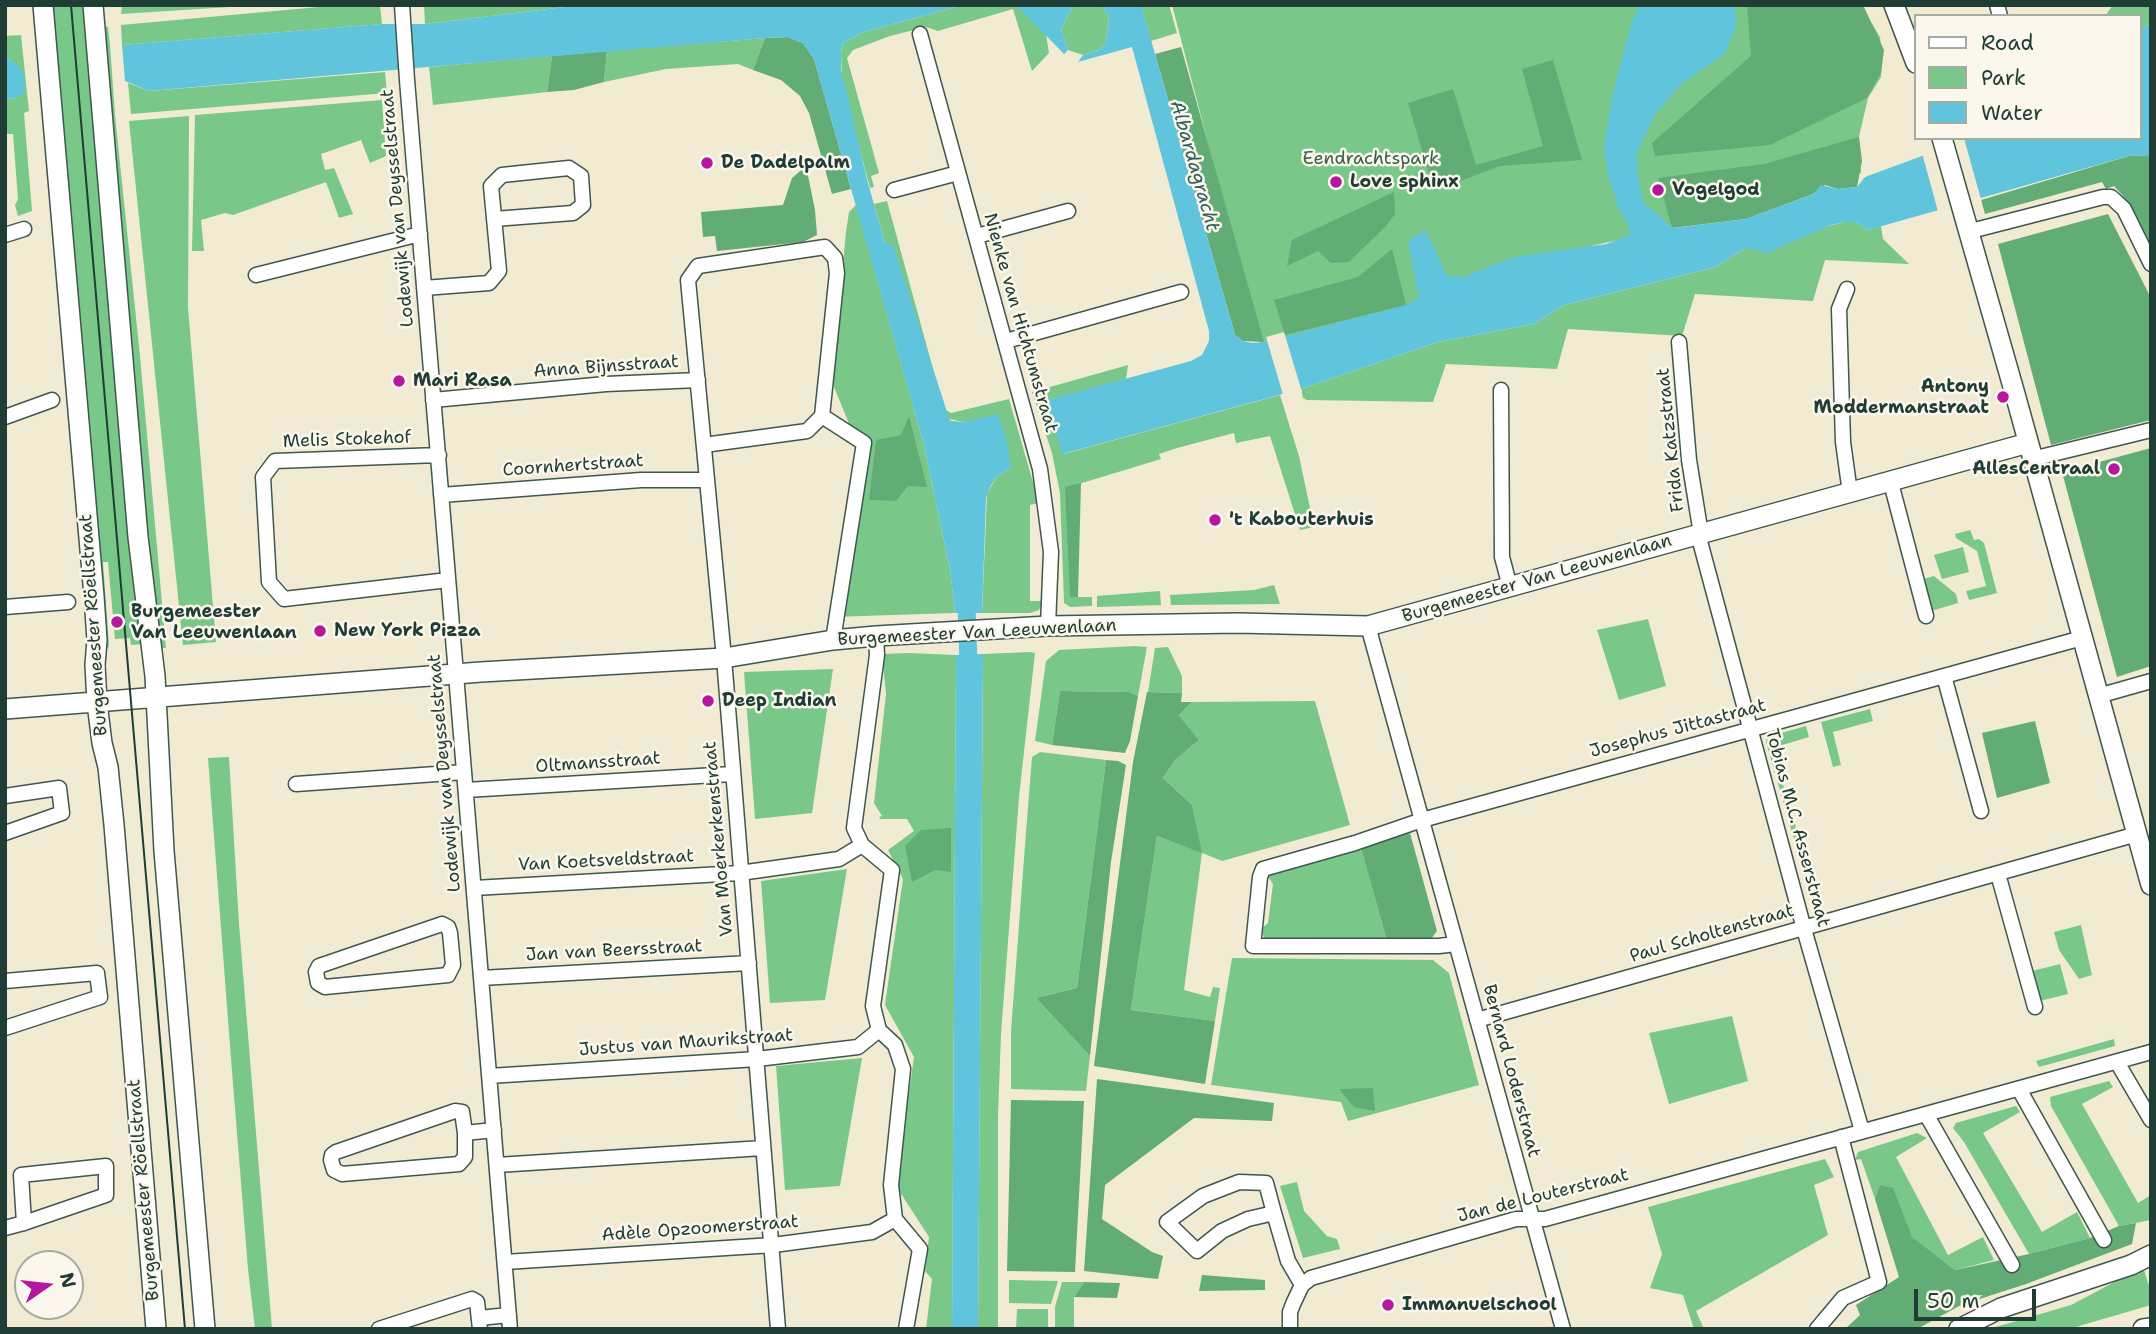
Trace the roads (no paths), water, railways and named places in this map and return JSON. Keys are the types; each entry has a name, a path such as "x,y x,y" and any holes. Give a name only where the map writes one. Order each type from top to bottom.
{"street":[{"name":"Burgemeester Röellstraat","path":"43,5 94,596 97,703 114,825 156,1329"},
{"path":"93,5 137,524 156,698 164,851 205,1329"},
{"path":"1894,5 1914,58"},
{"name":"Lodewijk van Deysselstraat","path":"403,12 510,1322"},
{"name":"Nienke van Hichtumstraat","path":"920,34 1040,469 1051,552 1048,626"},
{"path":"1943,140 2151,885"},
{"path":"424,288 489,283 499,271 494,219 491,186 502,175 569,168 581,176 583,205 573,213 494,219"},
{"path":"894,190 958,173"},
{"path":"1966,226 2111,197 2124,209 2151,264"},
{"path":"977,236 1068,211"},
{"path":"5,235 24,229"},
{"path":"256,275 420,234"},
{"name":"Van Moerkerkenstraat","path":"778,1329 724,658 688,280 698,266 825,247 835,258 837,273 822,416"},
{"path":"1847,289 1839,309 1843,442 1850,493"},
{"path":"1006,341 1181,292"},
{"name":"Frida Katzstraat","path":"1679,342 1689,460 1699,534"},
{"name":"Anna Bijnsstraat","path":"433,400 606,384 698,380"},
{"path":"1501,390 1502,557 1510,587"},
{"path":"5,417 52,400"},
{"path":"704,445 807,431 822,416 864,443 833,640"},
{"path":"2030,451 2151,430"},
{"name":"Burgemeester Van Leeuwenlaan","path":"5,709 456,674 724,658 833,640 876,636 1048,626 1238,623 1368,626 1850,493 2030,451"},
{"name":"Melis Stokehof","path":"439,455 275,461 262,477 269,582 284,598 448,580"},
{"name":"Coornhertstraat","path":"441,495 641,480 707,480"},
{"path":"1891,483 1926,616"},
{"name":"Tobias M.C. Asserstraat","path":"1699,534 1804,929 1862,1131"},
{"path":"5,607 68,602"},
{"name":"Bernard Loderstraat","path":"1368,626 1563,1329"},
{"path":"876,636 877,655 854,828 862,845 892,870 873,1006 879,1030 895,1045 903,1069 891,1185 894,1219 920,1249 906,1329"},
{"name":"Josephus Jittastraat","path":"1422,820 2082,638"},
{"path":"1944,676 1981,811"},
{"path":"2098,696 2151,681"},
{"path":"296,784 464,772"},
{"name":"Oltmansstraat","path":"466,790 732,774"},
{"path":"5,796 59,789 62,813 5,833"},
{"path":"1422,820 1263,869 1253,946 1456,944"},
{"name":"Paul Scholtenstraat","path":"1477,1020 2137,834"},
{"name":"Van Koetsveldstraat","path":"474,888 740,873 839,859 862,845"},
{"path":"1998,874 2035,1007"},
{"path":"438,925 448,927 451,943 451,972 442,977 326,987 320,985 317,978 317,969 323,964 438,925"},
{"path":"451,943 478,940"},
{"name":"Jan van Beersstraat","path":"481,978 749,963"},
{"path":"5,981 97,973 100,998 6,1028 5,1021"},
{"name":"Justus van Maurikstraat","path":"489,1076 757,1059 858,1047 879,1030"},
{"name":"Jan de Louterstraat","path":"1301,1285 1311,1278 1516,1219 1545,1219 2151,1052"},
{"path":"2117,1062 2151,1119"},
{"path":"2019,1088 2104,1240"},
{"path":"455,1111 462,1112 465,1133 465,1157 455,1165 342,1174 337,1174 332,1166 332,1155 336,1152 455,1111"},
{"path":"1926,1114 2012,1265"},
{"path":"465,1133 494,1130"},
{"path":"1817,1329 1843,1298 1879,1282 1841,1137"},
{"path":"497,1165 763,1148"},
{"path":"5,1228 24,1223 107,1195 106,1167 21,1175 24,1223"},
{"path":"1274,1213 1248,1219 1222,1231 1197,1251 1167,1222 1203,1196 1239,1182 1266,1183 1288,1261 1301,1285 1290,1312 1290,1329"},
{"name":"Adèle Opzoomerstraat","path":"505,1262 773,1245 872,1232 894,1219"},
{"path":"1959,1329 2001,1308 2132,1265 2151,1255"},
{"path":"379,1329 472,1299 477,1302 480,1323 510,1322"},
{"path":"2144,1329 2151,1328"}],"water":[{"path":"581,5 963,5 864,32 843,43 841,70 868,183 930,403 939,415 952,421 963,422 998,414 1006,439 1011,468 996,477 986,498 982,613 955,613 950,569 923,441 814,59 803,43 788,37 765,38 149,91 125,81 122,45 382,24 425,24"},
{"path":"1016,5 1081,5 1071,9 1061,29 1068,50 1064,54"},
{"path":"1101,5 1141,5 1235,335 1252,343 1406,305 1419,298 1408,243 1416,235 1426,231 1447,276 1463,277 1514,257 1606,244 1630,235 1608,176 1604,148 1612,97 1632,21 1640,5 1735,5 1736,26 1725,54 1682,83 1654,116 1637,153 1638,179 1644,203 1673,228 1746,219 1813,194 1821,185 1838,189 1857,187 1865,177 1966,140 2142,140 2142,30 2151,21 2151,155 2129,156 1868,230 1856,222 1844,222 1767,253 1745,248 1716,267 1564,305 1534,324 1438,342 1301,389 1062,454 1047,400 1191,361 1202,355 1209,341 1209,331 1132,47 1078,62 1083,55 1097,51 1106,43 1109,17"},
{"path":"5,58 23,71 25,92 16,98 5,99"},
{"path":"983,654 978,1329 952,1329 956,655"}],"waterway":[{"path":"886,252 945,435"},
{"path":"966,591 969,678"}],"tram line":[{"path":"71,5 185,1329"}],"place":[{"name":"De Dadelpalm","path":"707,163"},
{"name":"Love sphinx","path":"1336,182"},
{"name":"Vogelgod","path":"1658,190"},
{"name":"Mari Rasa","path":"399,381"},
{"name":"Antony Moddermanstraat","path":"2003,397"},
{"name":"AllesCentraal","path":"2114,469"},
{"name":"'t Kabouterhuis","path":"1215,520"},
{"name":"Burgemeester Van Leeuwenlaan","path":"117,622"},
{"name":"New York Pizza","path":"320,631"},
{"name":"Deep Indian","path":"708,701"},
{"name":"Immanuelschool","path":"1388,1305"}],"park label":[{"name":"Eendrachtspark","path":"1371,159"}],"water label":[{"name":"Albardagracht","path":"1194,166"}]}
